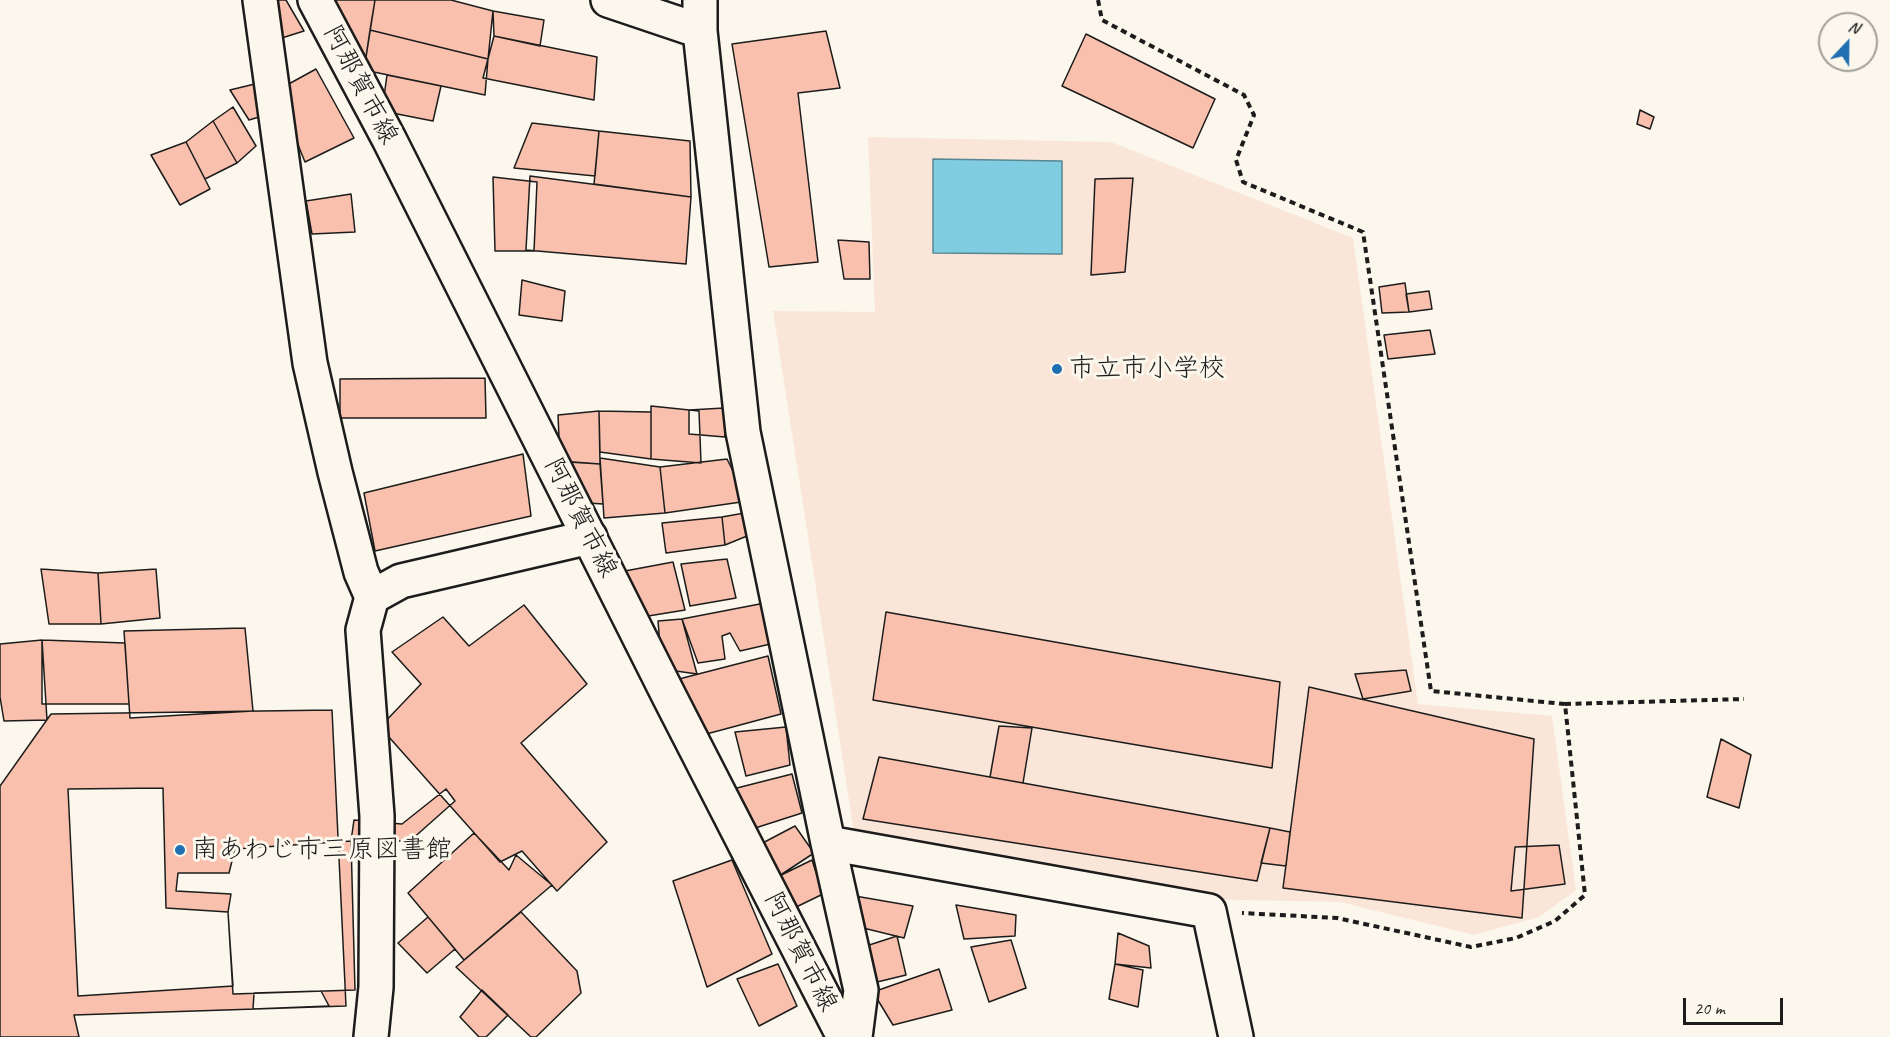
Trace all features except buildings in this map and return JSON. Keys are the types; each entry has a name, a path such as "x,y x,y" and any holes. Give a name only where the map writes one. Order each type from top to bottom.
{"street":[{"path":"260,0 310,363 361,572 372,597 363,630 377,816 376,987 371,1037"},
{"name":"阿那賀市線","path":"315,0 389,139 844,1037"},
{"path":"608,0 700,16 743,432 828,843 861,990 855,1037"},
{"path":"372,597 401,581 590,537"},
{"path":"828,843 1209,911 1236,1037"}],"path":[{"path":"1098,0 1102,20 1244,95 1254,115 1236,160 1243,182 1363,232 1431,691 1565,704 1743,699"},
{"path":"1209,911 1337,918 1471,947 1516,938 1555,921 1585,895 1565,704"}],"shaded area":[{"path":"868,137 1111,142 1353,238 1418,704 1552,716 1576,890 1539,917 1474,935 1340,902 1197,899 855,839 773,311 875,312"}],"water":[{"path":"933,159 1062,161 1062,254 933,253"}],"place":[{"name":"市立市小学校","path":"1057,369"},
{"name":"南あわじ市三原図書館","path":"180,850"}]}
